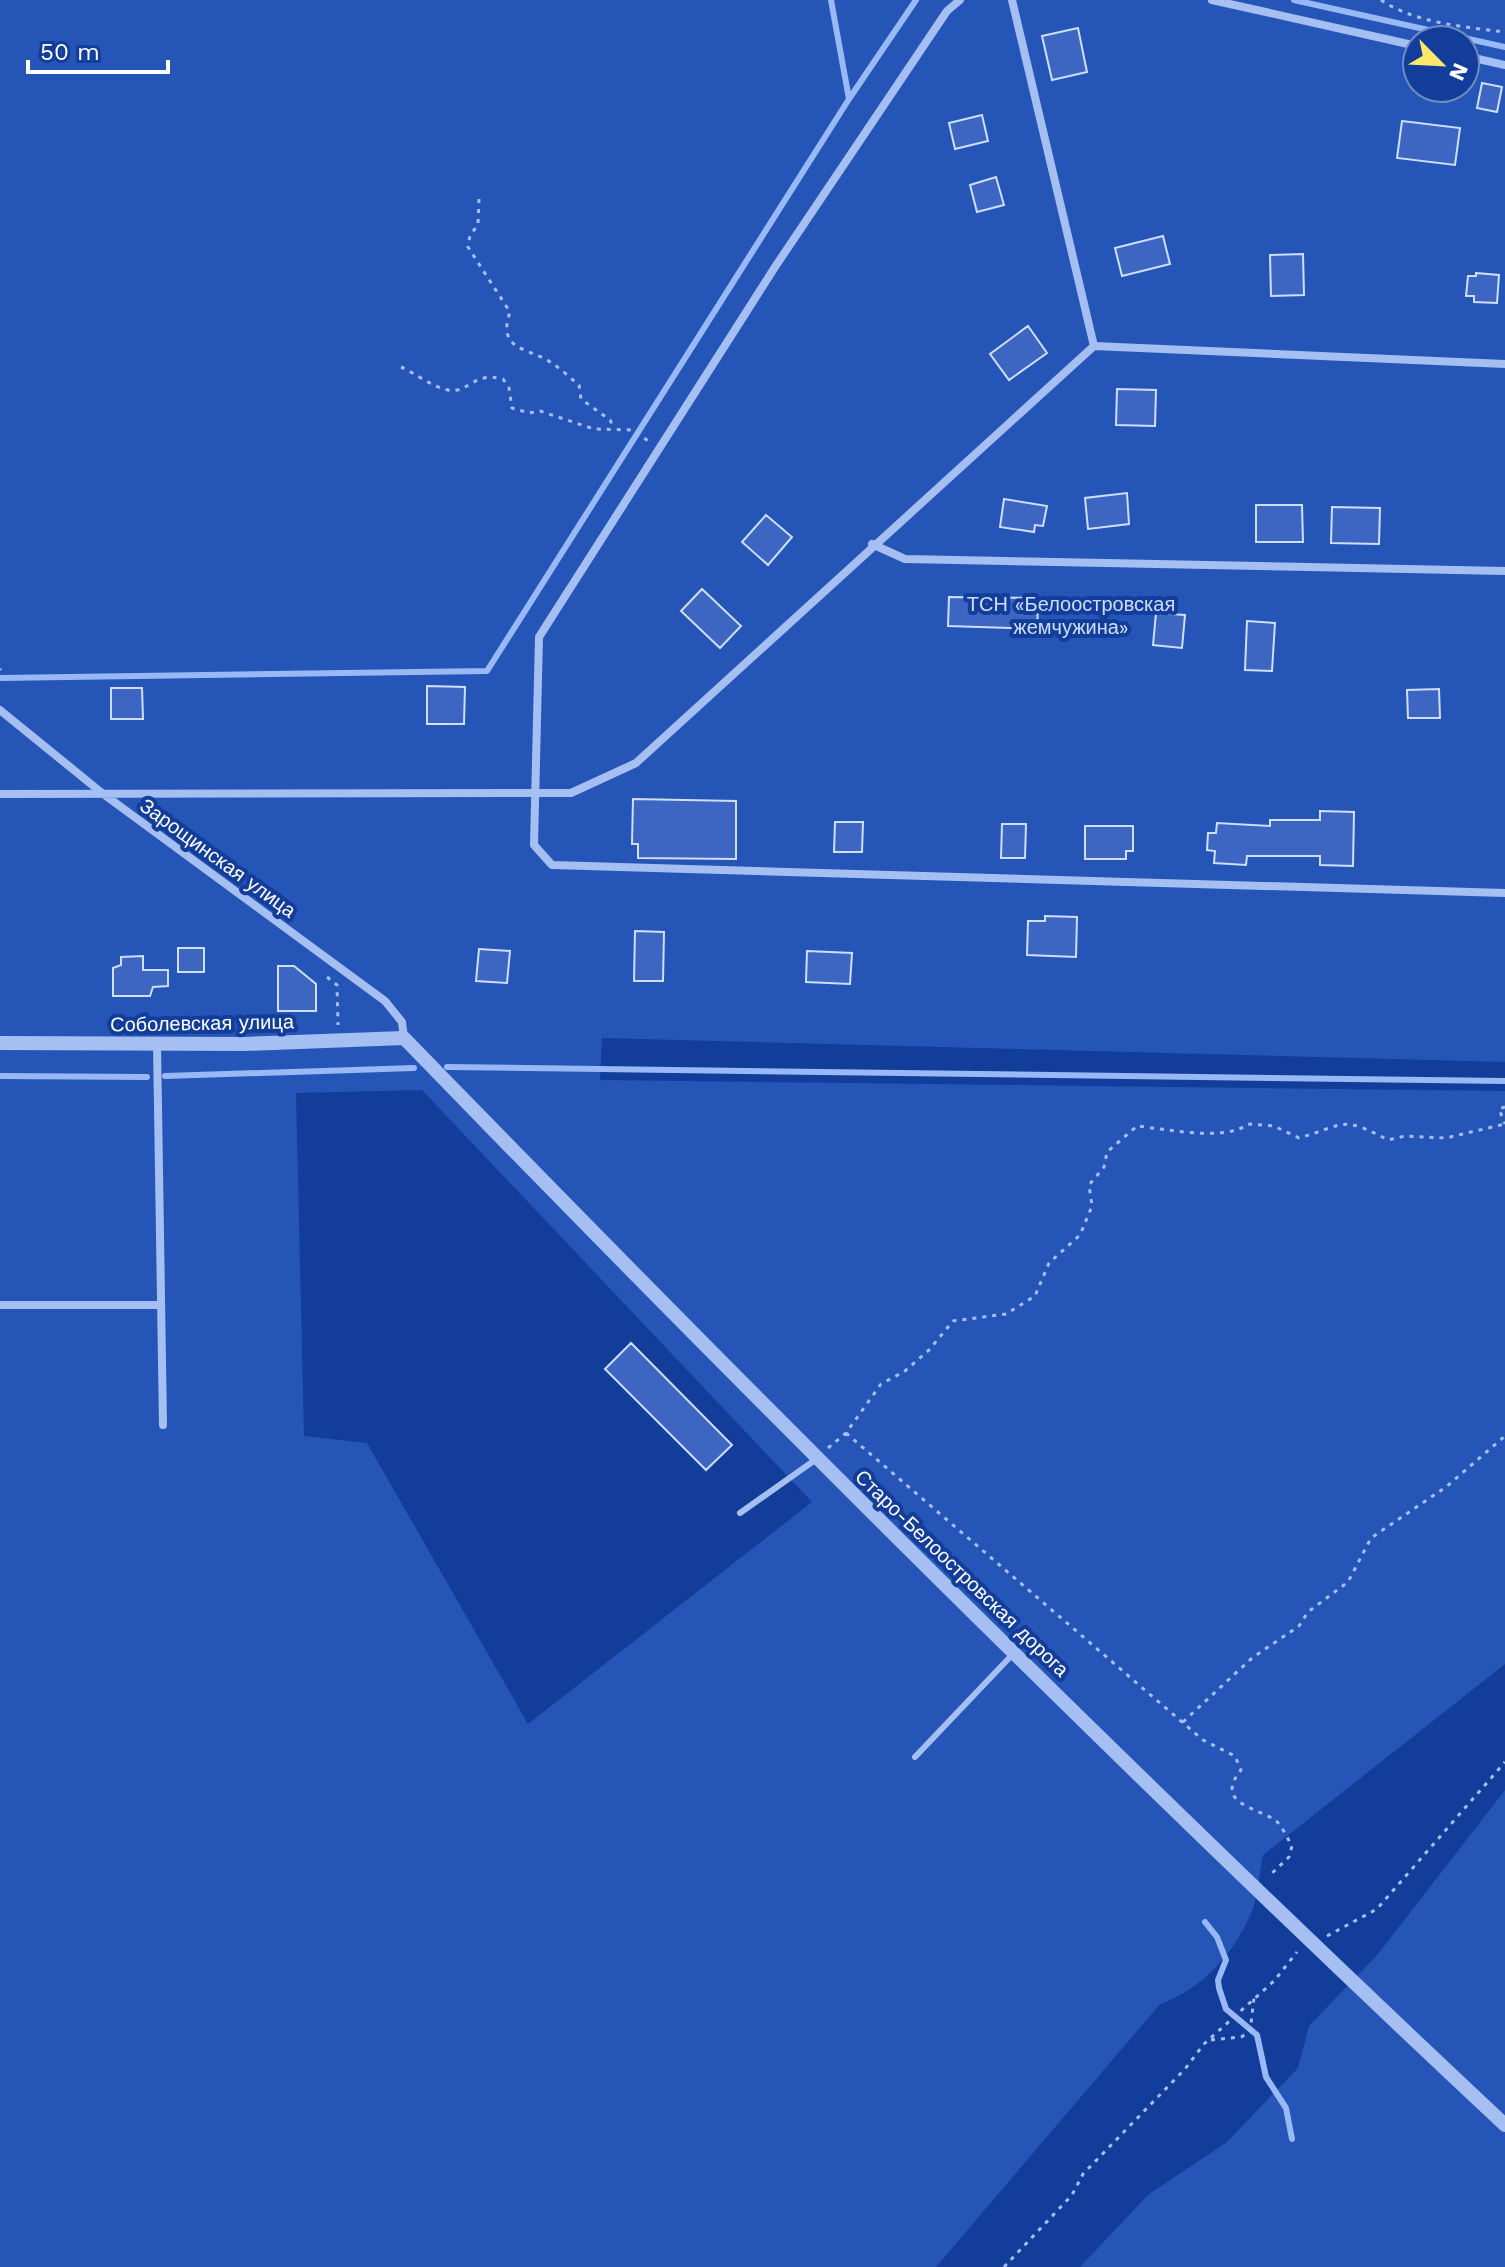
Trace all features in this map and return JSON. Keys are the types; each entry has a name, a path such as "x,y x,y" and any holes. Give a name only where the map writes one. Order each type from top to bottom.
{"street":[{"path":"960,0 947,11 775,267 539,637 534,845 552,865 1504,893 1505,881"},
{"path":"1012,0 1094,346"},
{"path":"1212,0 1401,42"},
{"path":"1481,60 1505,65"},
{"path":"0,794 571,793 636,763 872,544 1094,346 1505,364"},
{"path":"872,544 905,559 1505,571"},
{"name":"Зарощинская улица","path":"0,710 102,793 385,1001 402,1022 404,1038"},
{"name":"Соболевская улица","path":"0,1043 157,1044 404,1038"},
{"name":"Старо-Белоостровская дорога","path":"404,1038 817,1459 1309,1940 1505,2125"},
{"path":"157,1044 163,1425"},
{"path":"0,1305 160,1305"}],"lane":[{"path":"740,1513 817,1459"},
{"path":"915,1757 1015,1652"}],"path":[{"path":"1381,0 1396,10 1462,26 1505,32"},
{"path":"479,199 478,225 470,235 468,247 510,312 506,327 514,344 519,351 546,359 579,385 581,399 610,420 614,428"},
{"path":"401,367 448,390 458,389 483,376 503,379 509,388 512,408 529,413 540,411 594,429 632,430 642,437"},
{"path":"318,970 337,985 339,1040"},
{"path":"817,1459 846,1433 881,1384 921,1357 953,1321 1006,1314 1035,1296 1049,1263 1080,1235 1092,1206 1089,1185 1104,1167 1107,1152 1137,1126 1186,1133 1238,1131 1248,1124 1274,1126 1299,1138 1337,1124 1352,1123 1365,1125 1388,1140 1405,1136 1446,1138 1505,1124 1499,1109 1505,1107"},
{"path":"846,1433 1182,1723 1203,1740 1235,1756 1241,1770 1233,1779 1232,1790 1237,1800 1244,1807 1278,1821 1292,1846 1289,1857 1271,1871 1263,1895"},
{"path":"1182,1723 1252,1658 1299,1626 1308,1612 1348,1582 1371,1538 1446,1487 1505,1436"},
{"path":"1004,2267 1207,2041 1286,1968 1309,1940 1377,1909 1505,1762"},
{"path":"1207,2041 1241,2037 1250,2032 1254,2025 1254,1998"}],"green space":[{"name":"ТСН «Белоостровская жемчужина»","path":"0,0 1505,0 1505,1062 602,1038 600,1080 1505,1091 1505,1664 1263,1855 1253,1909 1225,1957 1189,1990 1160,2004 936,2267 0,2267","holes":["422,1090 812,1502 528,1724 367,1443 304,1436 296,1093"]},
{"path":"1505,1790 1505,2267 1080,2267 1148,2195 1227,2142 1298,2068 1309,2026 1378,1954"}],"building":[{"path":"1078,28 1087,72 1052,80 1042,36"},
{"path":"1482,83 1502,87 1497,112 1477,108 1481,104"},
{"path":"982,115 988,141 955,149 949,123"},
{"path":"1402,121 1460,128 1455,165 1397,158"},
{"path":"996,177 1004,205 977,212 970,185"},
{"path":"1163,236 1170,264 1122,276 1115,248"},
{"path":"1303,254 1304,295 1271,296 1270,255"},
{"path":"1476,273 1499,275 1497,303 1474,302 1474,296 1466,296 1468,276 1476,276"},
{"path":"1028,326 1047,353 1009,380 990,354"},
{"path":"1117,389 1156,390 1155,426 1116,425"},
{"path":"1127,493 1129,524 1088,529 1085,498"},
{"path":"1004,499 1047,506 1043,526 1035,525 1034,532 1000,527"},
{"path":"1256,505 1302,505 1303,542 1256,542"},
{"path":"1332,507 1380,508 1379,544 1331,543"},
{"path":"766,515 792,537 768,565 742,542"},
{"path":"702,589 741,626 720,648 681,611"},
{"path":"949,597 1037,598 1038,629 948,626"},
{"path":"1156,613 1185,615 1182,648 1153,645"},
{"path":"1247,621 1275,623 1272,671 1245,670"},
{"path":"427,686 465,687 464,724 427,724"},
{"path":"111,688 142,688 143,719 111,719"},
{"path":"1439,689 1440,718 1408,718 1407,690"},
{"path":"633,799 736,801 736,859 638,858 638,844 632,844"},
{"path":"1320,811 1354,812 1353,866 1320,865 1320,856 1247,856 1246,865 1214,863 1215,851 1207,850 1208,833 1216,833 1217,823 1270,826 1270,820 1320,820"},
{"path":"835,822 863,822 862,852 834,852"},
{"path":"1002,824 1026,824 1025,858 1001,858"},
{"path":"1085,826 1133,826 1133,851 1126,851 1126,859 1085,859"},
{"path":"1045,916 1077,917 1076,957 1027,955 1028,921 1045,921"},
{"path":"635,931 664,932 663,981 634,981"},
{"path":"178,948 204,948 204,972 178,972"},
{"path":"479,949 510,951 507,983 476,981"},
{"path":"807,951 852,953 850,984 806,982"},
{"path":"143,956 143,970 168,970 168,986 153,987 150,996 113,996 113,968 121,965 121,957"},
{"path":"278,966 294,966 316,984 316,1011 278,1011"},
{"path":"631,1343 732,1445 706,1470 605,1369"}],"waterway":[{"path":"831,0 849,99"},
{"path":"0,678 487,671 849,99 916,0"},
{"path":"1294,0 1505,47"},
{"path":"447,1067 1505,1081"},
{"path":"165,1076 414,1068"},
{"path":"0,1076 147,1077"},
{"path":"1205,1922 1217,1937 1226,1960 1218,1980 1226,2009 1257,2035 1266,2077 1286,2108 1292,2139"}]}
